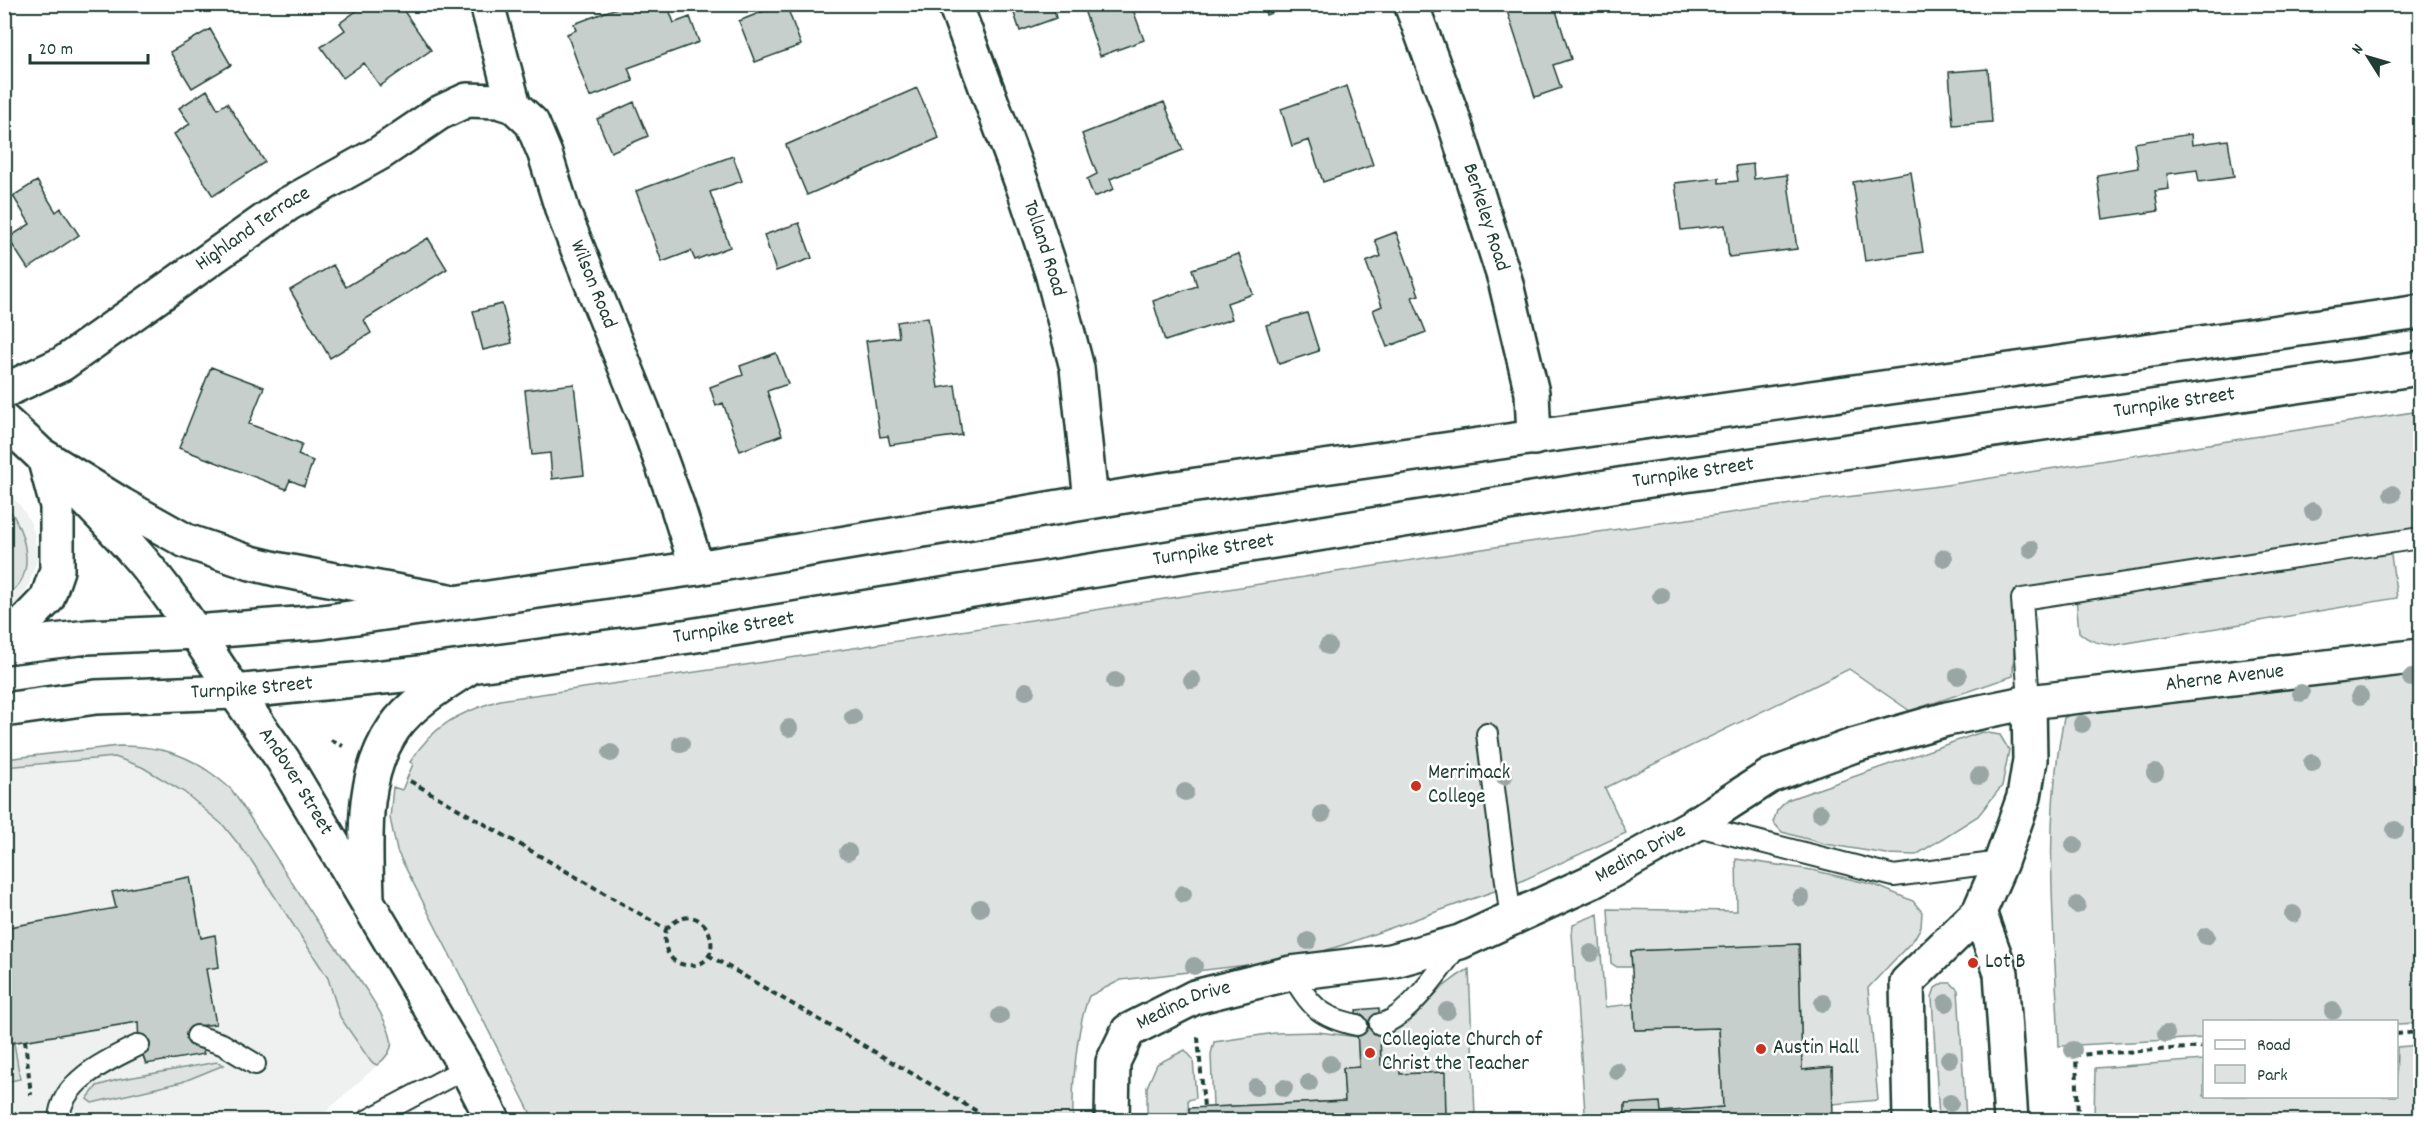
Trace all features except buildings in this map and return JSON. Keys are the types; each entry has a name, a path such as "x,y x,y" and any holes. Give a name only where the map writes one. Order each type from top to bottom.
{"main road":[{"name":"Wilson Road","path":"487,4 514,106 532,123 545,154 563,212 643,411 697,568"},
{"name":"Tolland Road","path":"956,4 1024,189 1052,273 1077,368 1091,501"},
{"name":"Berkeley Road","path":"1411,4 1453,118 1505,280 1532,393 1534,438"},
{"name":"Highland Terrace","path":"4,391 62,364 288,204 380,153 439,113 467,100 498,101 514,106"},
{"path":"4,647 88,637 195,632 322,622 697,568 1091,501 1632,425 1955,376 2421,312"},
{"name":"Turnpike Street","path":"4,710 96,697 235,692 473,665 690,636 1637,482 2421,368"},
{"name":"Andover Street","path":"4,421 43,456 132,549 195,632 283,760 466,1068 493,1120"},
{"path":"43,456 186,541 251,563 280,570 454,602"},
{"path":"4,637 18,628 47,599 57,570 57,506 43,456"},
{"name":"Aherne Avenue","path":"2029,702 2421,656"},
{"path":"367,901 366,825 371,775 395,727 426,696 473,665"},
{"path":"1910,1120 1906,982 1979,912 2001,862 2024,796 2030,760 2029,702"},
{"name":"Medina Drive","path":"1112,1120 1113,1062 1128,1031 1195,998 1291,973 1391,961 1460,942 1593,881 1694,825 1770,776 1852,746 1947,719 2029,702"},
{"path":"1979,912 2001,974 2011,1120"}],"lane":[{"path":"2029,702 2022,599 2421,538"},
{"path":"1487,734 1511,920"},
{"path":"1694,825 1894,876 2001,862"},
{"path":"1380,1024 1386,1023 1405,1008 1429,985 1460,942"},
{"path":"1291,973 1311,1005 1333,1019 1357,1025"},
{"path":"197,1036 222,1044 255,1064"},
{"path":"59,1120 59,1108 75,1084 111,1059 139,1046"},
{"path":"368,1120 466,1068"}],"path":[{"path":"409,781 666,929"},
{"path":"682,918 695,918 707,926 712,936 713,948 704,961 692,966 682,965 671,958 665,948 663,939 666,929 673,922 682,918"},
{"path":"708,955 992,1120"},
{"path":"1195,998 1204,1107"},
{"path":"2398,1034 2421,1032"},
{"path":"25,1040 33,1105"},
{"path":"2066,1120 2078,1120 2076,1055 2203,1047"}],"shaded area":[{"path":"4,489 20,505 31,523 35,536 37,560 28,587 19,601 5,613"},
{"path":"119,746 164,749 191,759 231,789 382,1015 392,1041 389,1052 317,1120 5,1120 4,759"}],"green space":[{"path":"2420,411 2420,544 2390,548 2397,598 2115,645 2096,642 2079,632 2076,597 2015,606 2013,676 1910,711 1849,669 1605,788 1626,833 1517,883 1297,959 1121,980 1089,996 1076,1057 1073,1120 534,1120 397,851 390,818 393,787 402,790 413,764 410,762 428,738 460,715 500,700 745,665 1508,545 1820,500 1940,486"},
{"path":"4,502 18,524 26,551 23,577 16,587 5,595"},
{"path":"2420,654 2420,1023 2398,1024 2398,1020 2203,1020 2203,1038 2059,1046 2052,882 2053,799 2064,718 2081,707"},
{"path":"1982,732 2000,735 2009,750 2002,786 1978,816 1916,855 1887,854 1825,844 1782,832 1773,822 1777,811 1787,800"},
{"path":"119,746 152,748 180,756 205,769 231,789 380,1013 392,1043 388,1054 380,1063 377,1065 371,1062 340,1017 328,978 251,860 224,826 184,792 142,767 115,757 5,767 5,759"},
{"path":"1736,859 1812,870 1875,885 1913,901 1922,912 1921,927 1914,939 1868,988 1878,1100 1833,1104 1832,1067 1802,1070 1799,945 1631,951 1632,967 1617,967 1611,963 1608,909 1737,911"},
{"path":"1598,914 1605,1007 1634,1004 1635,1030 1719,1028 1723,1107 1661,1112 1625,1104 1625,1114 1596,1115 1596,1120 1446,1119 1444,1072 1400,1074 1381,1065 1380,1037 1405,1021 1457,976 1469,969 1475,1115 1585,1112 1572,934 1573,924"},
{"path":"1943,983 1951,983 1958,990 1966,1119 1939,1120 1932,997 1935,988"},
{"path":"1318,1032 1358,1037 1359,1067 1343,1068 1345,1101 1213,1107 1211,1054 1214,1042 1275,1033"},
{"path":"14,1043 20,1079 5,1082 5,1044"},
{"path":"2420,1045 2420,1120 2094,1120 2095,1068 2203,1060 2203,1098 2398,1098 2398,1047"},
{"path":"1185,1050 1193,1059 1196,1098 1188,1100 1189,1120 1147,1120 1147,1087 1157,1064"},
{"path":"217,1062 224,1065 182,1082 92,1103 87,1099 97,1086 117,1080"}],"place":[{"name":"Merrimack College","path":"1416,786"},
{"name":"Lot B","path":"1973,963"},
{"name":"Austin Hall","path":"1761,1049"},
{"name":"Collegiate Church of Christ the Teacher","path":"1370,1053"}]}
